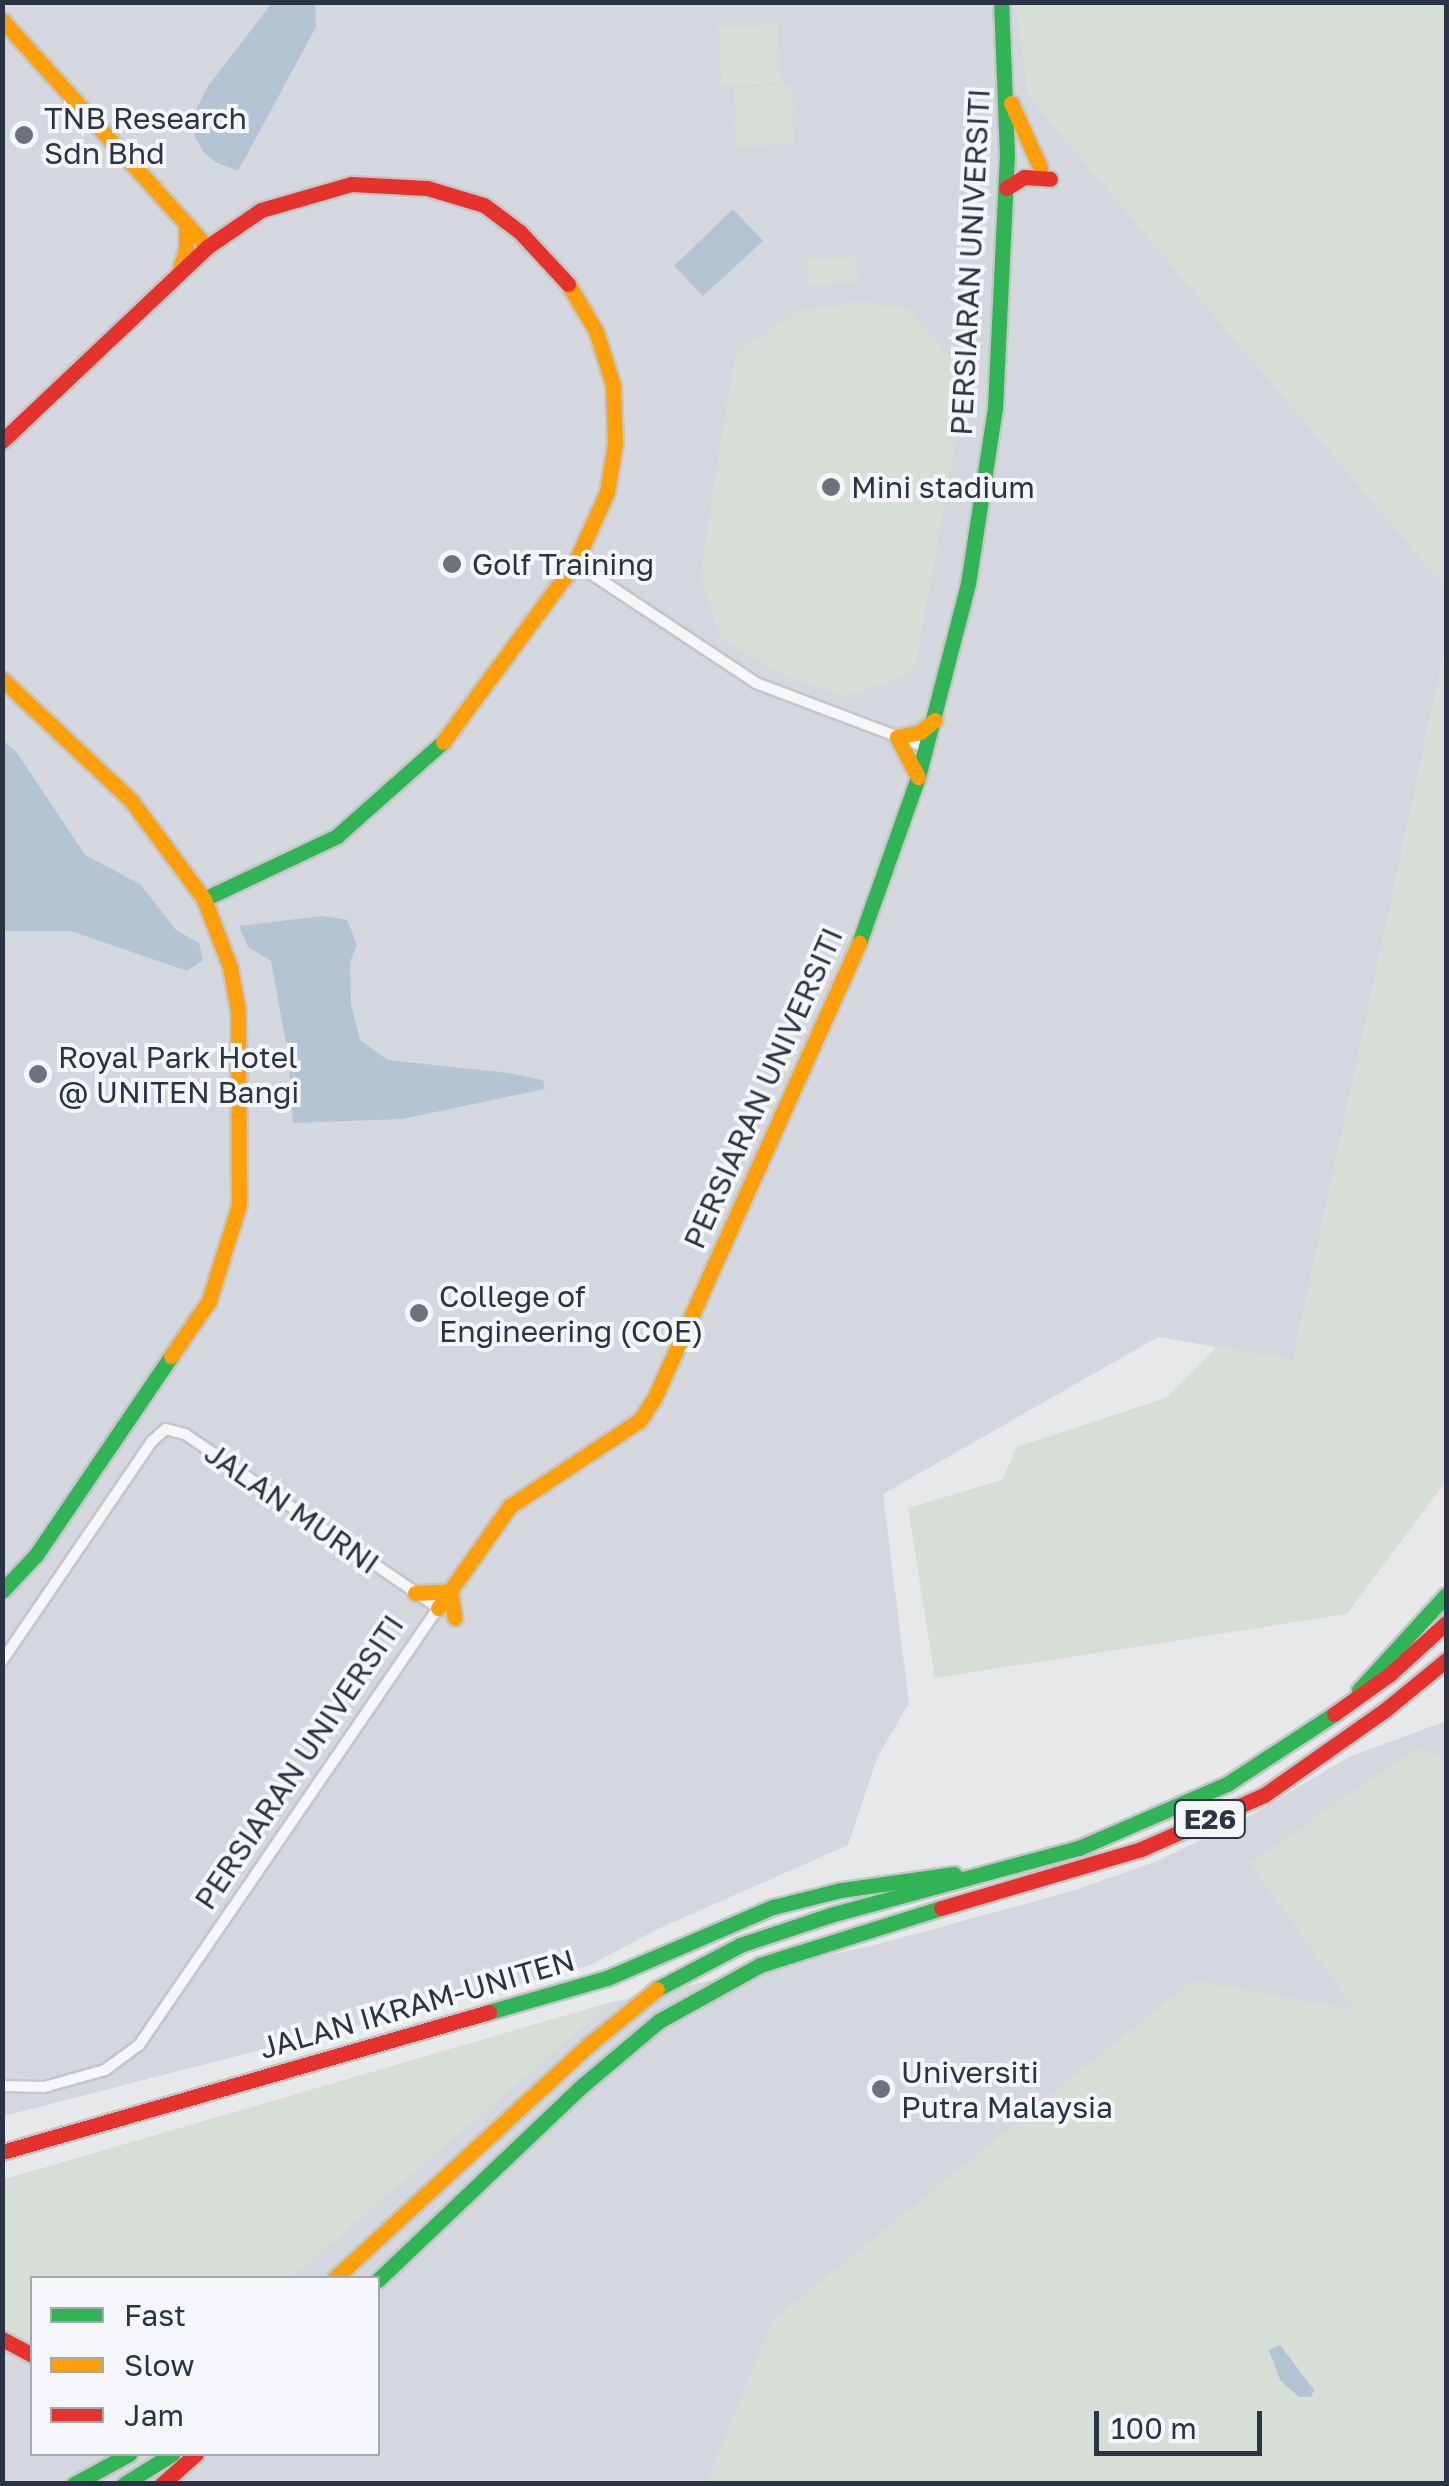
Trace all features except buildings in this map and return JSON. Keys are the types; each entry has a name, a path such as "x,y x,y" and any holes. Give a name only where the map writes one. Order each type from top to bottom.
{"main road":[{"name":"PERSIARAN UNIVERSITI","path":"438,1608 510,1506 640,1420 655,1398 844,984 918,777 968,584 995,408 1006,188 1007,90 1001,2"},
{"path":"2,20 207,247"},
{"path":"1006,188 1024,177 1045,173 1007,90"},
{"path":"2,441 207,247 260,210 308,193 381,183 426,188 484,205 530,242 585,308 612,385 614,444 607,492 575,563 436,751 337,836 204,899"},
{"path":"186,224 233,230"},
{"path":"178,276 186,249 186,224"},
{"path":"2,678 130,799 204,899 230,967 238,1010 242,1160 239,1205 209,1301 36,1554 2,1591"},
{"path":"918,777 897,737 920,732 934,720"},
{"path":"416,1593 450,1591 454,1618"},
{"path":"1351,1702 1374,1670 1446,1595"},
{"name":"E26","path":"373,2242 662,1986 740,1945 830,1915 1079,1848 1228,1784 1390,1674 1446,1623"},
{"name":"E26","path":"380,2278 582,2086 659,2021 701,1994 760,1964 1141,1848 1264,1795 1385,1710 1446,1660"},
{"name":"JALAN IKRAM-UNITEN","path":"2,2152 607,1978 773,1907 841,1890 1002,1870"},
{"path":"326,2276 373,2242"},
{"path":"336,2276 373,2242"},
{"path":"2,2339 30,2353"},
{"path":"74,2484 125,2456"},
{"path":"124,2484 169,2456"},
{"path":"162,2484 194,2456"}],"street":[{"path":"575,563 756,684 928,748"},
{"name":"JALAN MURNI","path":"2,1661 152,1441 166,1429 185,1434 438,1608"},
{"name":"PERSIARAN UNIVERSITI","path":"2,2086 44,2087 105,2070 138,2045 438,1608"}],"shaded area":[{"path":"3,3 1016,3 1029,97 1446,588 1446,645 1293,1360 1158,1337 883,1494 909,1703 877,1758 848,1845 660,1928 588,1966 3,2116"},
{"path":"1016,3 1446,3 1446,588 1029,97"},
{"path":"778,24 780,83 722,86 719,27"},
{"path":"792,85 794,144 736,147 734,88"},
{"path":"855,256 857,282 809,285 806,260"},
{"name":"Mini stadium","path":"860,301 909,309 950,357 963,400 916,664 899,679 845,697 777,672 719,637 700,574 735,354 799,311"},
{"path":"1446,646 1446,1481 1347,1614 935,1678 908,1508 1002,1480 1017,1447 1166,1398 1217,1347 1293,1360"},
{"name":"Universiti Putra Malaysia","path":"1446,1721 1446,2483 3,2483 2,2180 612,2002 879,1944 1072,1891 1155,1862 1248,1817 1349,1757"},
{"path":"1418,1748 1446,1760 1446,2483 705,2484 773,2320 1193,1980 1355,2010 1249,1863"},
{"path":"612,2002 293,2276 30,2276 30,2345 3,2330 3,2180"}],"water":[{"path":"272,3 315,3 316,27 238,171 215,162 203,151 194,135 193,116 208,86"},
{"path":"733,209 763,241 703,296 674,266"},
{"path":"3,740 17,753 85,855 140,884 176,930 199,943 203,960 187,971 71,931 3,931"},
{"path":"322,916 347,920 357,945 350,962 351,1004 360,1040 388,1060 509,1073 543,1080 545,1089 402,1119 293,1123 288,1054 271,961 248,947 239,926"},
{"path":"1280,2345 1314,2390 1311,2397 1299,2397 1280,2380 1269,2350"}],"traffic: fast":[{"path":"859,943 918,777 968,584 995,408 1007,156 1001,2"},
{"path":"204,899 337,836 443,742"},
{"path":"2,1591 36,1555 171,1356"},
{"path":"1359,1690 1446,1595"},
{"path":"657,1989 740,1945 830,1915 1079,1848 1227,1784 1334,1714"},
{"path":"841,1890 954,1874"},
{"path":"489,2012 607,1978 773,1907 841,1890"},
{"path":"380,2278 582,2086 659,2021 760,1965 941,1908"},
{"path":"74,2484 125,2456"},
{"path":"124,2484 169,2456"}],"traffic: slow":[{"path":"2,20 207,247"},
{"path":"1011,103 1040,167"},
{"path":"179,272 186,249 186,224"},
{"path":"443,742 575,563 607,492 615,444 613,385 596,331 568,284"},
{"path":"2,679 130,799 204,899 230,967 238,1010 239,1205 209,1301 171,1356"},
{"path":"918,777 897,737 920,732 935,720"},
{"path":"438,1608 510,1506 640,1420 655,1397 859,943"},
{"path":"450,1591 455,1618"},
{"path":"415,1593 450,1591"},
{"path":"337,2276 591,2043 657,1989"}],"traffic: jam":[{"path":"1006,188 1024,177 1050,179"},
{"path":"2,441 207,247 261,210 351,184 427,188 484,205 520,232 568,284"},
{"path":"1334,1714 1390,1674 1446,1623"},
{"path":"941,1908 1141,1849 1264,1795 1385,1710 1446,1660"},
{"path":"2,2152 489,2012"},
{"path":"2,2339 30,2354"},
{"path":"162,2484 194,2456"}],"place":[{"name":"TNB Research Sdn Bhd","path":"24,135"},
{"name":"Mini stadium","path":"831,487"},
{"name":"Golf Training","path":"452,564"},
{"name":"Royal Park Hotel @ UNITEN Bangi","path":"38,1074"},
{"name":"College of Engineering (COE)","path":"419,1313"},
{"name":"Universiti Putra Malaysia","path":"881,2089"}]}
